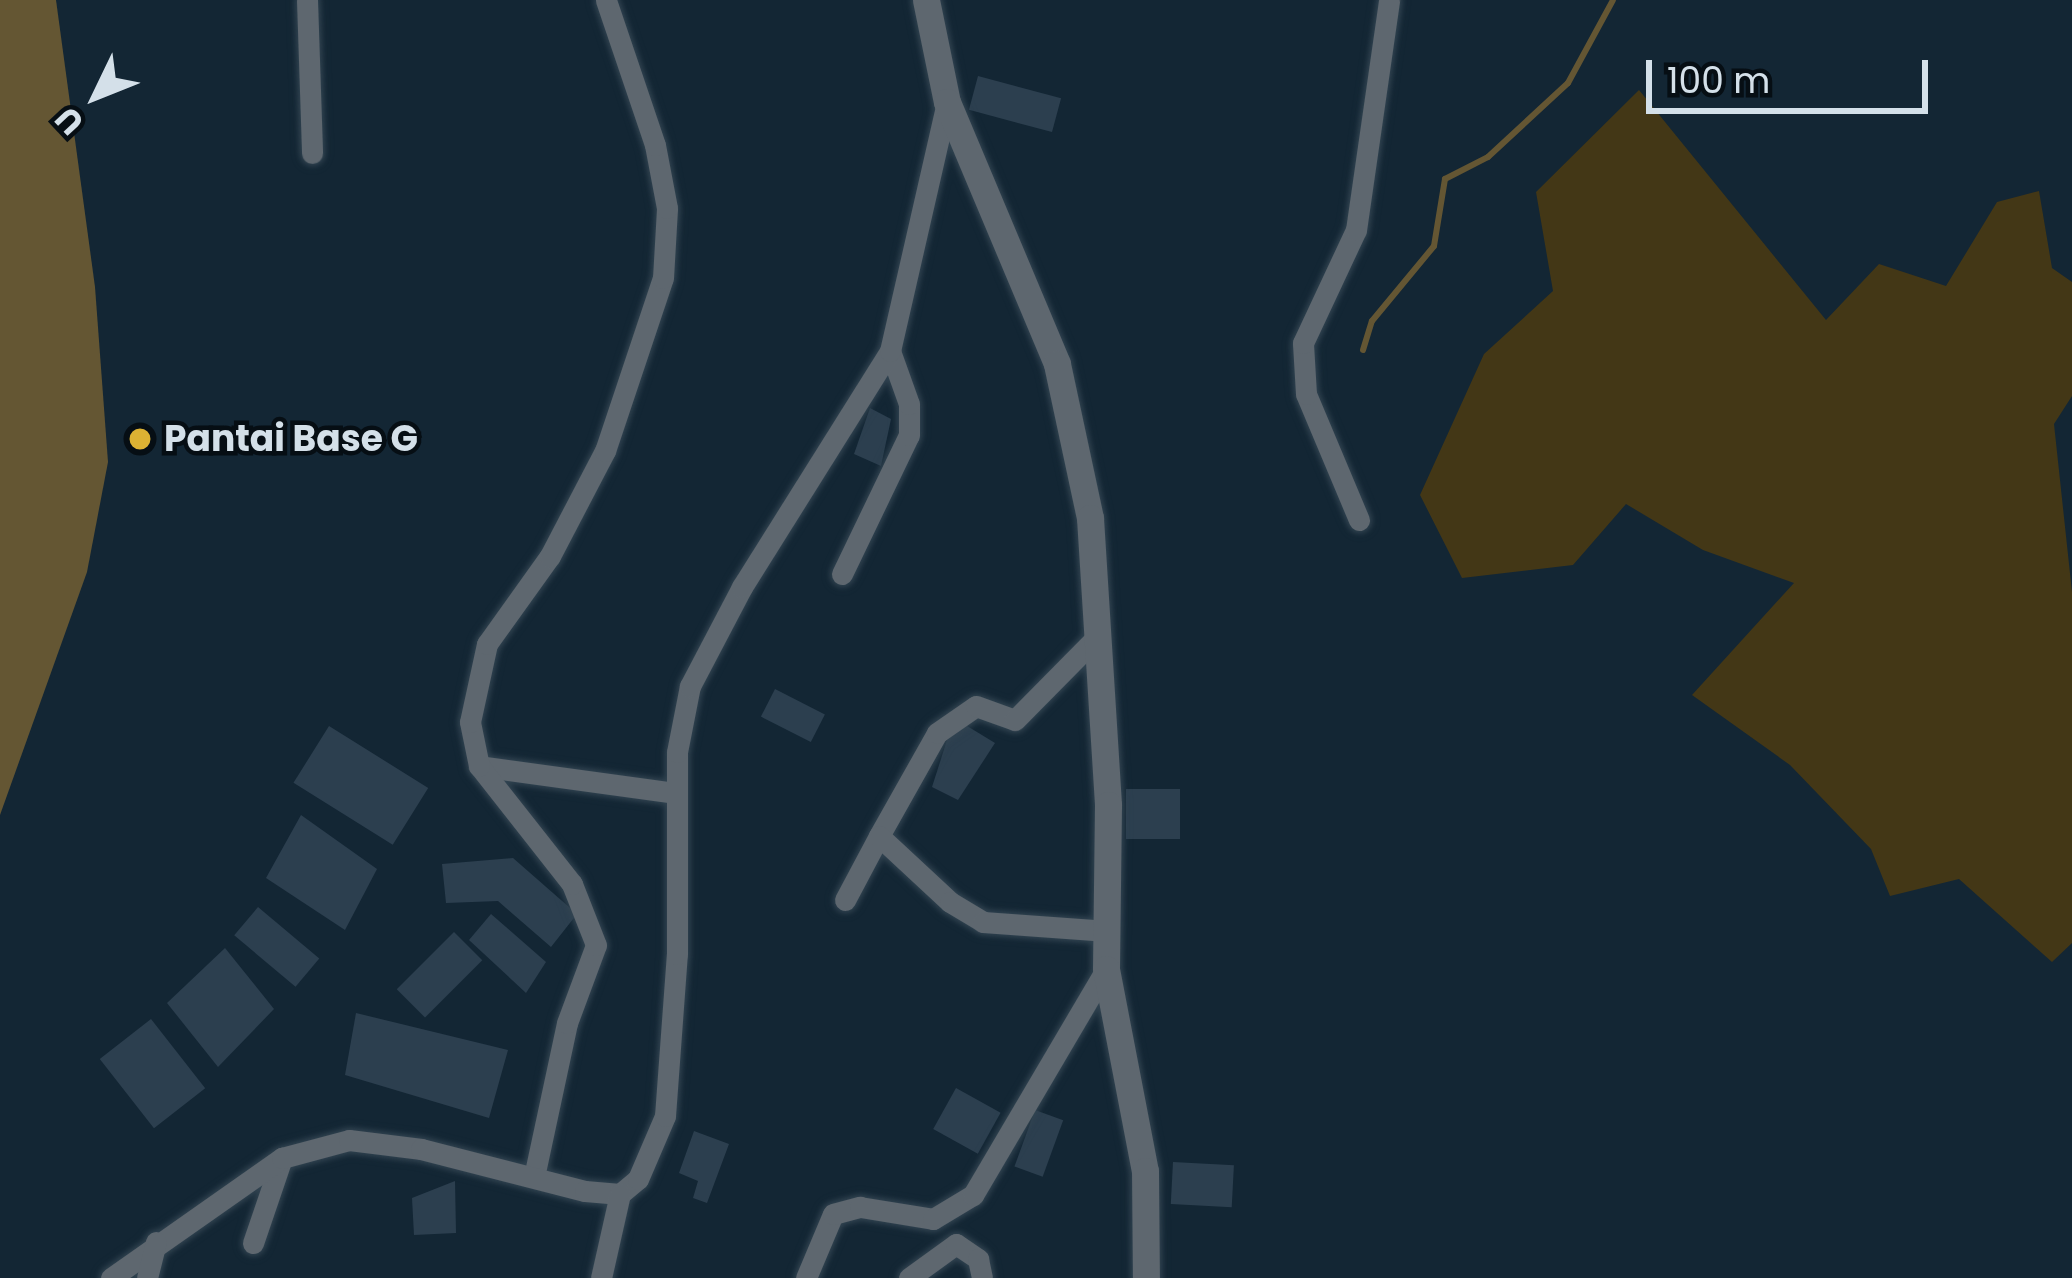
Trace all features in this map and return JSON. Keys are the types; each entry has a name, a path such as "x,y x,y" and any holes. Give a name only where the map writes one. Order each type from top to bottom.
{"street":[{"path":"307,0 312,153"},
{"path":"534,1177 567,1023 596,945 572,884 479,766 470,722 477,668 590,486 625,403 662,278 667,208 655,145 606,0"},
{"path":"926,0 947,102 1058,364 1090,518 1106,969 1145,1171 1146,1278"},
{"path":"1359,520 1306,394 1303,343 1343,268 1360,212 1389,0"},
{"path":"601,1278 620,1194 638,1180 664,1116 677,954 675,794 690,686 713,637 890,350 947,102"},
{"path":"842,574 909,435 909,404 890,350"},
{"path":"845,900 937,733 976,706 1015,720 1095,640"},
{"path":"479,766 675,794"},
{"path":"879,836 950,902 983,922 1108,932"},
{"path":"806,1278 833,1214 860,1207 933,1219 973,1195 1106,969"},
{"path":"111,1278 156,1242 282,1158 349,1140 620,1194"},
{"path":"253,1243 282,1158"},
{"path":"147,1278 156,1242"},
{"path":"909,1278 956,1244 978,1259 982,1278"}],"shaded area":[{"path":"0,0 56,0 95,287 108,462 87,572 0,815"},
{"path":"1639,90 1826,320 1879,264 1946,286 1997,202 2039,191 2052,268 2072,282 2072,396 2054,424 2072,592 2072,943 2052,962 1959,879 1890,896 1871,849 1790,765 1692,695 1794,583 1703,550 1626,504 1573,565 1462,578 1420,495 1484,354 1553,291 1536,192"}],"building":[{"path":"978,76 1061,98 1052,132 969,110"},
{"path":"870,408 891,419 881,466 854,454"},
{"path":"775,689 825,714 811,742 761,717"},
{"path":"954,718 995,743 958,800 932,787"},
{"path":"329,726 428,788 393,845 293,783"},
{"path":"1126,789 1180,789 1180,839 1126,839"},
{"path":"301,815 377,869 345,930 266,878"},
{"path":"513,858 577,914 551,947 498,901 446,903 442,864"},
{"path":"258,907 319,958 296,987 234,935"},
{"path":"491,914 546,962 526,993 469,940"},
{"path":"454,932 482,960 425,1018 397,989"},
{"path":"225,948 274,1009 218,1067 167,1003"},
{"path":"356,1013 508,1050 489,1118 345,1075"},
{"path":"151,1019 205,1088 154,1128 100,1059"},
{"path":"956,1088 1001,1113 978,1154 933,1129"},
{"path":"1035,1110 1063,1120 1043,1177 1014,1166"},
{"path":"694,1131 729,1144 707,1203 693,1198 698,1181 679,1173"},
{"path":"1173,1162 1234,1165 1232,1207 1171,1204"},
{"path":"455,1181 456,1233 414,1235 412,1198"}],"waterway":[{"path":"1363,350 1372,321 1434,246 1445,179 1488,157 1568,83 1613,0"}],"place":[{"name":"Pantai Base G","path":"140,439"}]}
